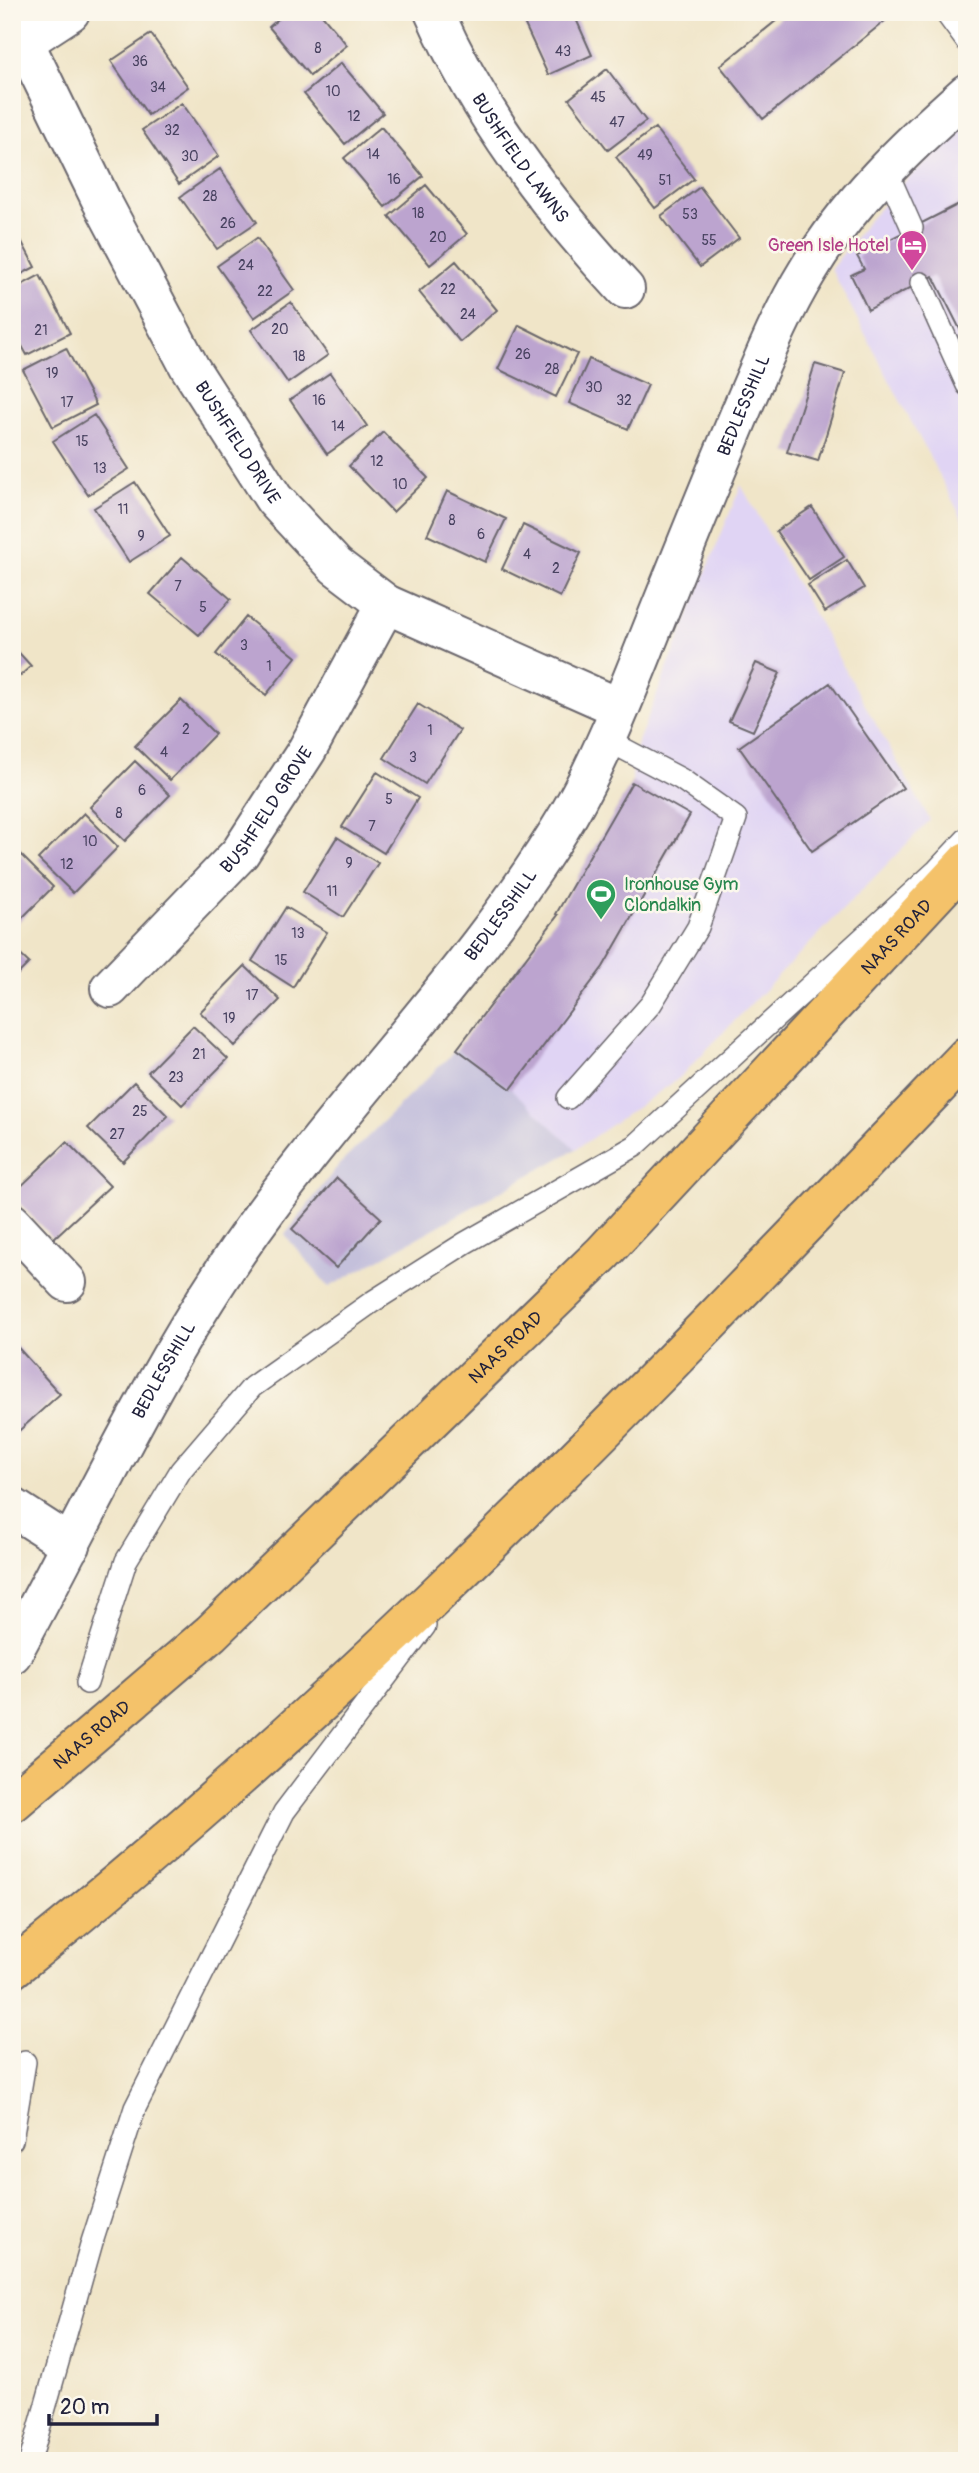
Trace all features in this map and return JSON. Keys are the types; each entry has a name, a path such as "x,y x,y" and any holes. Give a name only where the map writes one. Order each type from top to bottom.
{"highway":[{"name":"NAAS ROAD","path":"12,1803 211,1633 603,1253 967,861"},
{"path":"12,1969 117,1885 371,1660 477,1558 688,1346 967,1055"}],"street":[{"path":"18,33 70,12"},
{"name":"BUSHFIELD LAWNS","path":"434,12 491,120 571,231 625,289"},
{"name":"BUSHFIELD DRIVE","path":"18,33 101,200 190,368 274,499 336,566 386,604 613,723"},
{"name":"BEDLESSHILL","path":"12,1654 169,1362 237,1251 315,1146 448,986 513,898 570,812 613,723 760,366 805,274 834,231 885,167 967,93"},
{"name":"BUSHFIELD GROVE","path":"110,988 240,853 307,750 386,604"},
{"path":"12,1223 67,1282"},
{"path":"12,1507 71,1545"}],"lane":[{"path":"949,18 967,42"},
{"path":"885,167 912,228"},
{"path":"921,283 967,385"},
{"path":"568,1098 651,1004 698,927 736,818 681,779 613,723"},
{"path":"87,1684 126,1562 181,1470 252,1387 372,1302 465,1243 635,1146 937,870 967,838"},
{"path":"30,2461 92,2242 135,2108 284,1812 477,1558"},
{"path":"12,2140 25,2062"}],"path":[{"path":"12,554 16,583 12,589"}],"shaded area":[{"path":"967,124 967,528 831,269 869,220 912,174"},
{"path":"741,485 930,820 678,1079 576,1149 329,1287 285,1235 338,1166 457,1049 550,927 632,782 633,754"},
{"path":"457,1049 511,1089 576,1149 329,1287 285,1235 338,1166"}],"building":[{"path":"286,12 320,12 347,45 310,76 269,27"},
{"path":"531,12 573,12 592,55 548,75 521,16"},
{"path":"787,12 896,12 763,119 720,66"},
{"path":"151,34 188,87 148,115 111,61"},
{"path":"341,63 383,113 345,144 304,94"},
{"path":"607,69 646,121 608,150 569,99"},
{"path":"182,103 219,156 179,184 142,130"},
{"path":"381,127 423,176 385,207 344,158"},
{"path":"655,128 694,179 655,208 616,157"},
{"path":"220,169 257,222 217,249 180,197"},
{"path":"426,185 467,234 430,265 389,216"},
{"path":"700,187 739,238 700,267 661,216"},
{"name":"Green Isle Hotel","path":"967,200 967,343 933,276 868,310 851,275 864,269 857,256"},
{"path":"12,223 35,267 12,279"},
{"path":"257,238 294,290 254,318 217,266"},
{"path":"456,261 497,310 460,342 419,292"},
{"path":"40,275 70,333 27,355 12,328 12,290"},
{"path":"291,302 328,355 288,383 251,330"},
{"path":"519,325 577,354 556,397 498,369"},
{"path":"66,348 96,405 53,427 23,370"},
{"path":"589,359 648,385 628,429 569,403"},
{"path":"815,364 845,373 818,461 787,452"},
{"path":"330,373 367,426 327,454 290,400"},
{"path":"94,415 129,469 88,495 53,441"},
{"path":"383,432 428,478 393,512 349,466"},
{"path":"135,482 170,536 129,562 94,508"},
{"path":"447,491 506,519 485,562 427,535"},
{"path":"812,507 844,557 809,580 776,531"},
{"path":"523,525 581,553 560,597 502,569"},
{"path":"182,557 231,599 199,635 150,594"},
{"path":"847,560 864,588 825,612 808,585"},
{"path":"246,617 296,657 266,695 216,654"},
{"path":"12,645 31,666 12,683"},
{"path":"756,663 780,673 753,731 729,721"},
{"path":"830,683 903,788 812,851 739,747"},
{"path":"181,700 215,734 170,780 135,746"},
{"path":"418,704 460,730 425,784 384,758"},
{"path":"135,761 170,795 125,841 90,807"},
{"path":"377,772 418,798 384,853 342,827"},
{"path":"632,782 690,815 603,967 511,1089 457,1049 558,915 556,914"},
{"path":"84,813 118,847 73,893 38,859"},
{"path":"337,837 378,863 343,917 303,892"},
{"path":"18,852 53,887 12,928 12,858"},
{"path":"286,907 327,932 293,987 252,961"},
{"path":"12,947 29,963 12,980"},
{"path":"245,966 280,1000 235,1046 200,1012"},
{"path":"193,1026 228,1059 182,1105 148,1072"},
{"path":"134,1082 168,1116 123,1162 88,1128"},
{"path":"67,1142 110,1186 53,1239 12,1195"},
{"path":"337,1178 381,1218 336,1268 292,1229"},
{"path":"12,1341 60,1394 12,1437"}],"place":[{"name":"Green Isle Hotel","path":"912,272"},
{"name":"Ironhouse Gym Clondalkin","path":"601,921"}]}
